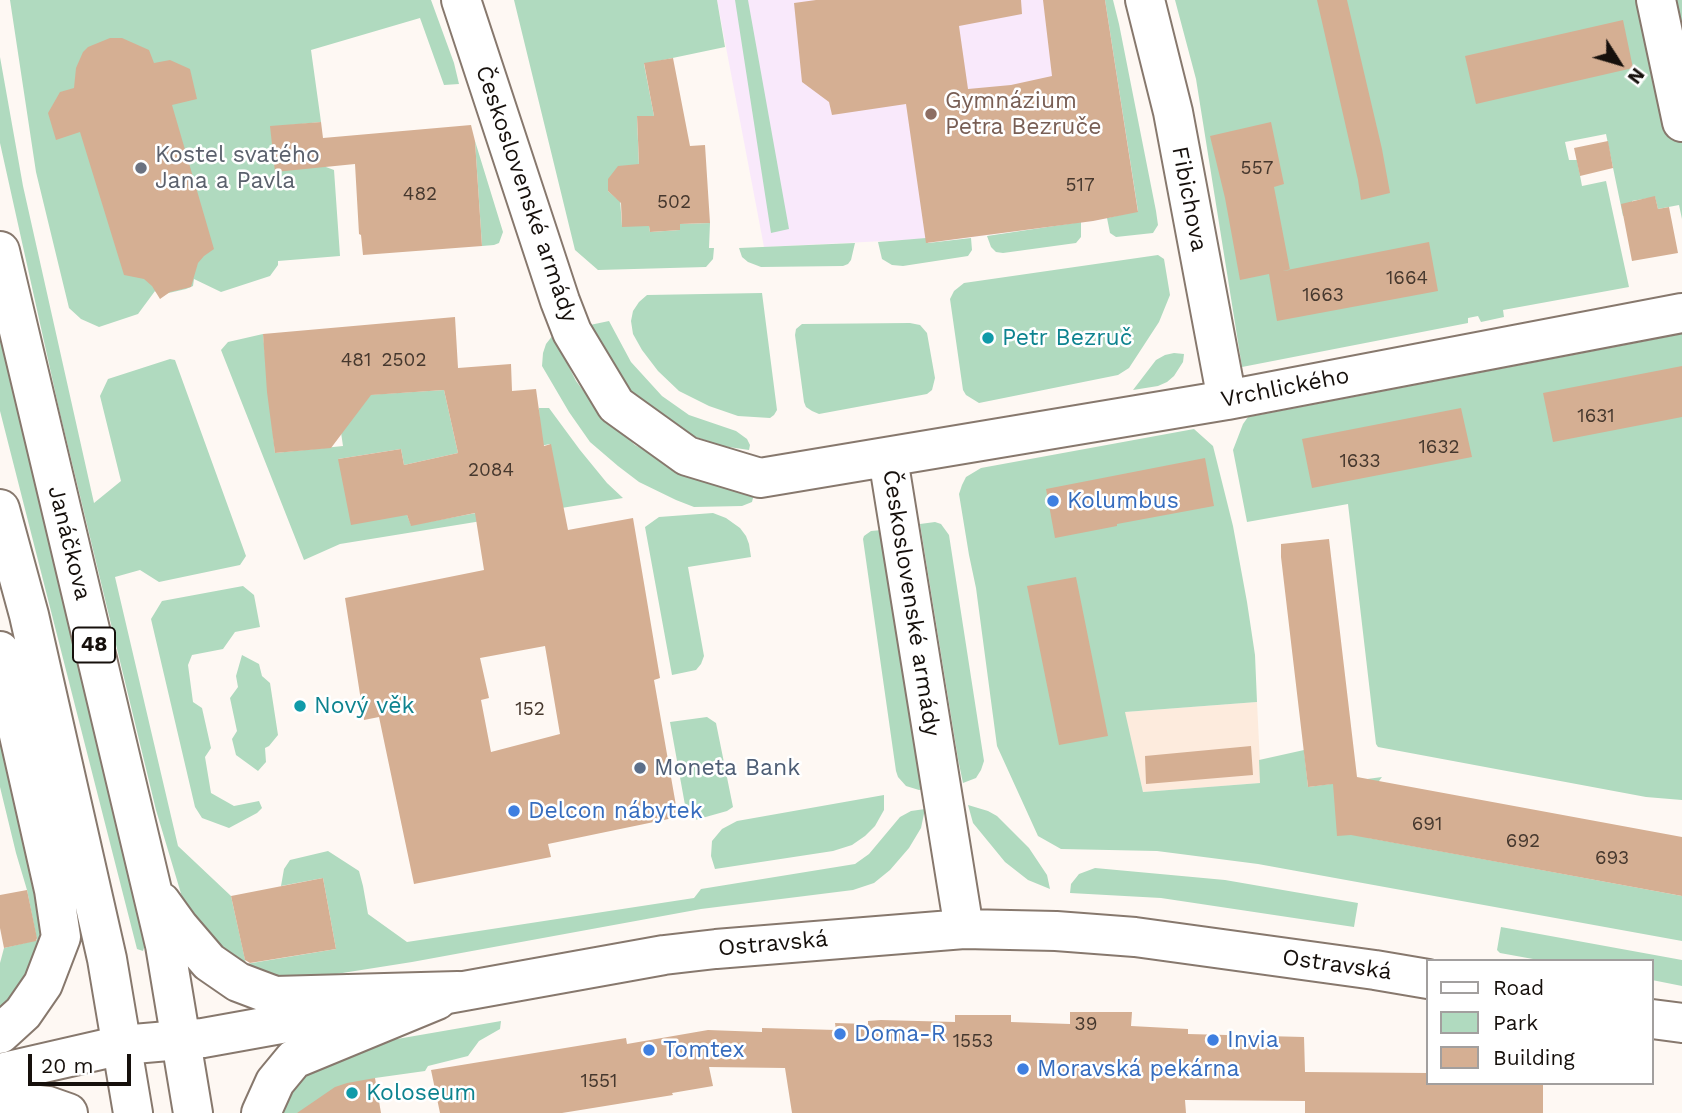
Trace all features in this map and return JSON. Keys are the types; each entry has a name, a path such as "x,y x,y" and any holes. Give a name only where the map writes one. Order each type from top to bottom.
{"street":[{"name":"Československé armády","path":"461,0 551,279 572,332 616,405 687,456 760,478 888,458 964,929"},
{"name":"Fibichova","path":"1144,0 1173,112 1227,400"},
{"path":"1656,0 1682,122"},
{"name":"Janáčkova","path":"0,251 153,892 181,1040"},
{"name":"Vrchlického","path":"888,458 1227,400 1682,313"},
{"name":"48","path":"0,509 29,615 107,959 133,1113"},
{"path":"0,651 54,890 61,937 43,984 23,1013 0,1034"},
{"name":"48","path":"153,892 209,962 238,982 275,996 458,991"},
{"name":"Ostravská","path":"0,1073 122,1045 203,1038 458,991 716,948 964,929 1135,937 1426,979"},
{"path":"261,1113 275,1082 294,1059 458,991"},
{"path":"1654,1019 1682,1024"},
{"name":"48","path":"181,1040 193,1113"},
{"path":"0,1101 48,1106 68,1113"}],"shaded area":[{"name":"Gymnázium Petra Bezruče","path":"717,0 1105,0 1138,212 1093,221 927,243 925,239 764,247"},
{"path":"1257,702 1261,783 1143,792 1124,712"}],"green space":[{"path":"10,0 431,0 459,84 444,85 420,18 311,50 321,122 271,127 334,170 340,256 278,261 270,276 221,292 194,279 193,286 186,289 160,295 155,291 138,314 99,327 81,319 69,308 36,172"},
{"path":"514,0 717,0 725,47 644,64 654,116 637,117 639,165 608,191 620,199 622,226 649,226 650,232 680,230 680,224 710,223 709,248 714,248 713,259 706,267 598,270 575,250"},
{"path":"735,0 748,0 789,229 771,233"},
{"path":"1105,0 1113,0 1119,24 1156,211 1158,225 1153,233 1116,237 1110,233 1107,218 1138,211"},
{"path":"1175,0 1682,0 1682,219 1679,205 1658,209 1655,197 1632,201 1634,214 1623,216 1606,134 1565,142 1569,160 1577,160 1582,186 1606,181 1629,287 1503,310 1504,317 1481,322 1478,316 1468,318 1468,323 1242,367 1196,79"},
{"path":"0,57 23,186 94,503 121,481 100,396 108,379 170,359 175,360 246,556 240,565 159,582 140,570 115,577 178,846 231,896 246,964 336,949 323,878 281,886 284,869 290,860 328,851 359,871 368,914 407,942 694,898 701,889 855,864 869,854 900,817 911,811 925,809 921,828 909,848 890,870 874,883 853,890 701,909 412,962 279,983 242,972 188,917 156,810 59,409 0,143"},
{"path":"475,141 503,232 499,243 494,245 482,246"},
{"path":"1081,222 1081,237 1076,243 1003,253 996,252 991,247 987,236"},
{"path":"926,238 928,243 971,238 972,250 968,256 903,266 892,265 882,259 878,242"},
{"path":"855,243 851,260 843,266 761,267 742,257 739,248"},
{"path":"1158,255 1164,259 1170,295 1159,322 1129,368 1118,375 979,403 966,395 963,390 950,299 954,291 964,283"},
{"path":"762,293 777,410 770,418 738,416 709,406 679,391 658,371 633,334 633,311 647,295"},
{"path":"609,321 631,362 662,396 689,415 736,431 747,439 749,450 722,446 682,432 648,408 626,386 602,351 590,325"},
{"path":"802,324 920,325 927,333 935,378 932,390 927,394 819,414 806,407 795,335 796,329"},
{"path":"263,334 275,453 343,446 334,385 366,395 444,390 458,453 404,465 401,449 338,459 407,515 411,525 514,506 550,444 540,446 539,408 549,408 607,483 623,498 340,544 304,560 221,350 228,342"},
{"path":"1682,334 1682,800 1646,797 1378,747 1348,504 1247,522 1233,450 1248,417"},
{"path":"553,335 576,381 600,413 635,445 678,469 754,494 752,502 742,506 694,507 639,482 618,466 590,442 542,366 546,344"},
{"path":"0,337 145,945 143,951 137,949 0,411"},
{"path":"1174,353 1184,354 1183,362 1174,376 1158,386 1133,390 1156,360"},
{"path":"1194,429 1213,446 1233,526 1255,655 1257,702 1125,712 1143,792 1260,783 1259,760 1304,750 1308,787 1382,777 1379,781 1369,838 1682,896 1682,941 1258,864 1157,851 1061,849 1038,836 997,746 976,588 959,494 962,485 966,477 981,468"},
{"path":"713,513 740,528 746,536 751,557 688,567 704,656 696,670 672,675 645,527 659,517"},
{"path":"920,524 941,524 949,535 984,761 976,778 963,783"},
{"path":"882,530 926,789 906,786 896,771 863,539 871,531"},
{"path":"243,586 254,595 260,627 235,632 223,649 192,655 188,665 193,702 202,708 211,748 205,757 211,793 234,806 259,801 262,808 229,828 202,818 195,807 151,619 162,601"},
{"path":"242,655 259,664 262,676 270,683 278,735 265,748 266,762 258,771 236,755 232,739 237,731 230,698 238,687 236,676"},
{"path":"0,694 48,923 22,988 0,1009 0,963 4,948 37,940 0,787"},
{"path":"707,717 716,723 733,807 695,820 687,816 670,722"},
{"path":"884,795 884,810 875,826 852,845 833,851 715,869 711,856 712,841 722,829 737,821"},
{"path":"968,805 997,816 1029,848 1047,875 1050,889 1028,880 1005,862 973,823"},
{"path":"1095,868 1225,880 1358,903 1354,927 1161,898 1070,893 1071,884 1079,874"},
{"path":"1501,927 1682,960 1682,986 1654,980 1654,959 1533,959 1500,953 1497,950"},
{"path":"501,1021 500,1029 479,1041 468,1056 428,1066 425,1071 375,1078 308,1113 273,1113 292,1081 345,1048"}],"building":[{"path":"816,0 1021,0 1022,14 959,26 968,89 1011,85 1052,76 1043,0 1105,0 1138,212 1093,221 926,243 906,104 832,115 829,102 802,82 794,3"},
{"path":"1317,0 1347,0 1390,193 1361,200"},
{"path":"1623,20 1633,68 1476,104 1465,56"},
{"name":"Kostel svatého Jana a Pavla","path":"110,38 122,38 149,50 154,63 170,60 190,69 197,99 172,105 214,249 198,263 191,287 170,292 160,299 144,279 124,275 80,132 56,140 48,113 60,92 74,88 76,68 83,52 88,47"},
{"path":"673,58 690,146 705,145 710,223 680,224 680,230 650,232 649,226 622,227 621,203 608,191 608,179 618,166 639,164 637,116 654,116 644,63"},
{"path":"321,122 323,138 471,125 475,141 482,246 363,255 359,234 355,164 275,172 270,126"},
{"path":"1271,122 1284,184 1274,187 1290,269 1429,242 1438,291 1277,321 1269,274 1240,280 1210,136"},
{"path":"1608,141 1613,168 1580,176 1574,148"},
{"path":"1655,196 1658,209 1669,207 1678,253 1632,261 1621,204"},
{"path":"455,317 458,368 511,364 512,391 536,389 544,446 551,444 568,530 633,518 660,678 654,680 678,817 548,844 551,857 414,884 379,717 364,720 345,598 484,570 475,513 411,526 407,515 351,525 338,459 401,449 404,465 458,453 444,390 371,395 331,448 275,453 263,334","holes":["545,646 560,734 491,752 481,700 489,698 480,658"]},
{"path":"1682,366 1682,417 1553,442 1543,393"},
{"path":"1461,408 1472,457 1312,488 1302,439"},
{"path":"1205,458 1214,506 1055,538 1046,489"},
{"path":"1329,539 1357,777 1682,837 1682,896 1351,835 1337,836 1333,784 1308,787 1281,557 1281,544"},
{"path":"1076,577 1108,736 1059,745 1027,586"},
{"path":"1251,746 1253,775 1146,784 1145,756"},
{"path":"323,878 336,949 250,963 245,960 231,896"},
{"path":"27,890 36,941 4,948 0,928 0,895"},
{"path":"1070,1012 1132,1012 1131,1026 1188,1029 1188,1034 1304,1037 1305,1072 1426,1073 1426,1085 1543,1085 1543,1113 1305,1113 1305,1101 1185,1100 1186,1113 792,1113 785,1068 709,1067 713,1086 672,1093 673,1095 562,1113 440,1113 431,1070 626,1038 627,1044 708,1030 836,1030 835,1023 868,1024 868,1021 881,1020 955,1022 955,1015 1011,1015 1011,1022 1070,1024"},
{"name":"Koloseum","path":"375,1078 381,1113 297,1113 335,1087"}],"place":[{"name":"Gymnázium Petra Bezruče","path":"931,114"},
{"name":"Kostel svatého Jana a Pavla","path":"141,168"},
{"name":"Petr Bezruč","path":"988,338"},
{"name":"Kolumbus","path":"1053,501"},
{"name":"Nový věk","path":"300,706"},
{"name":"Moneta Bank","path":"640,768"},
{"name":"Delcon nábytek","path":"514,811"},
{"name":"Doma-R","path":"840,1034"},
{"name":"Invia","path":"1213,1040"},
{"name":"Tomtex","path":"649,1050"},
{"name":"Moravská pekárna","path":"1023,1069"},
{"name":"Koloseum","path":"352,1093"}]}
